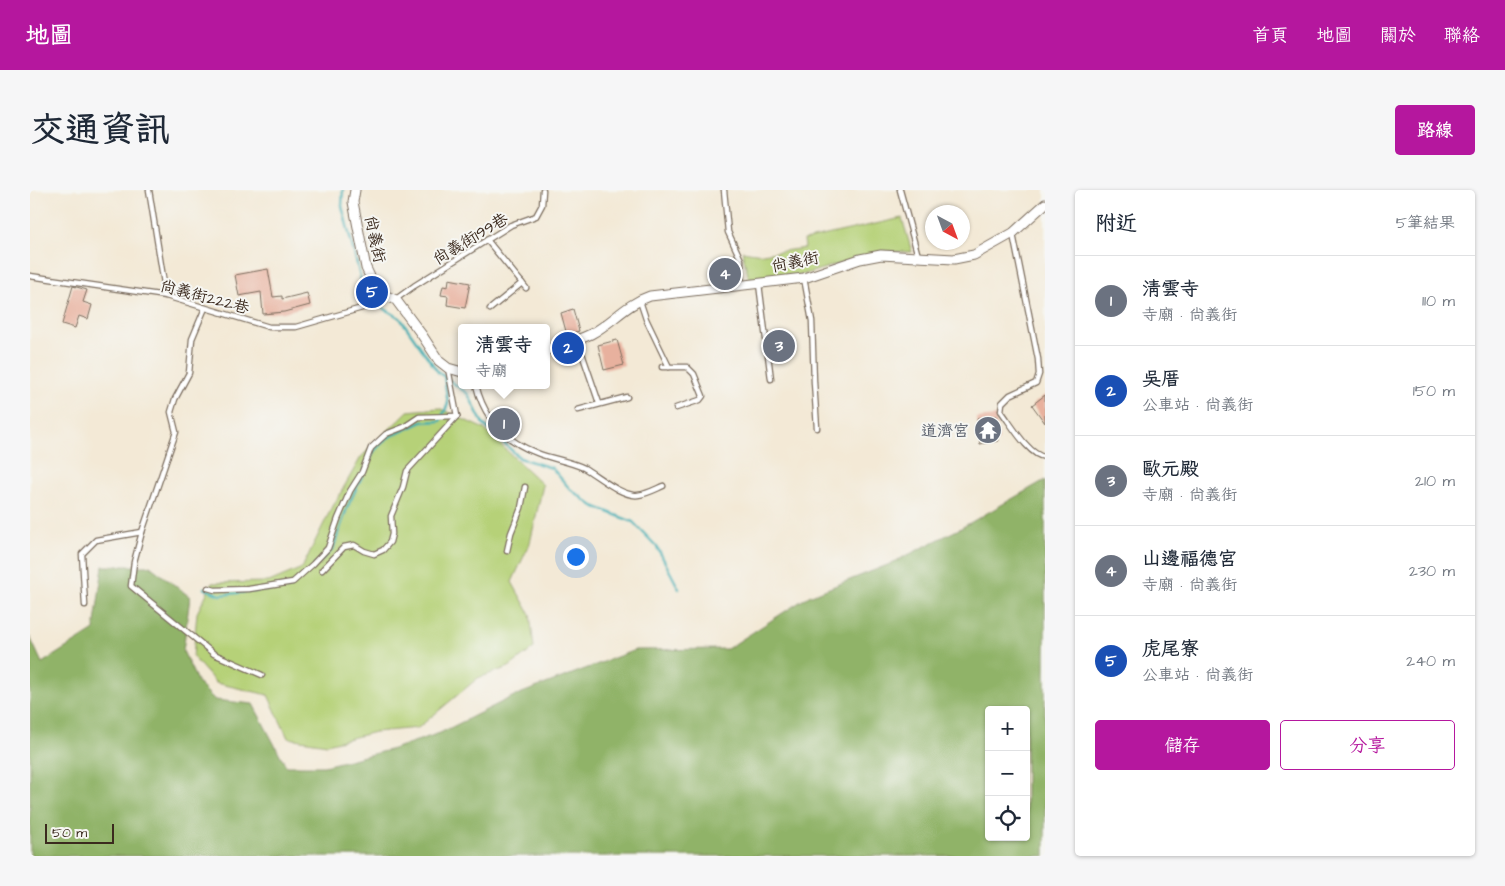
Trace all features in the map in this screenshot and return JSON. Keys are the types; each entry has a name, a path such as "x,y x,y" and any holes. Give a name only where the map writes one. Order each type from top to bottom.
{"street":[{"name":"尚義街","path":"355,190 353,202 366,268 374,285 384,295"},
{"name":"尚義街","path":"550,349 590,335 624,308 640,299 669,293 804,278 881,255 954,258 974,254 1013,233 1045,204"},
{"path":"384,295 396,300 449,371 458,372"}],"lane":[{"path":"149,190 166,296"},
{"name":"尚義街199巷","path":"396,300 414,286 511,225 536,216 542,205 543,190"},
{"path":"724,190 728,232 741,260 741,284"},
{"path":"900,190 918,256"},
{"path":"1013,233 1040,374 1036,383 1010,395 1002,403 1001,411 1028,447 1037,456 1045,457"},
{"path":"487,240 526,288"},
{"name":"尚義街222巷","path":"30,276 166,296 269,327 296,327 371,304 384,295"},
{"path":"804,278 812,320 817,428"},
{"path":"759,283 771,379"},
{"path":"490,309 522,284"},
{"path":"640,299 646,319 669,367"},
{"path":"205,308 192,339 189,373 175,399 171,412 176,432 142,532 134,562 131,586 214,654 262,675"},
{"path":"578,339 599,403"},
{"path":"662,367 687,367 694,374 703,396 700,400 676,408"},
{"path":"449,371 457,416"},
{"path":"477,389 486,414 500,430 516,443 537,453 583,468 624,492 636,496 664,486"},
{"path":"578,410 627,397"},
{"path":"322,570 344,547 354,545 374,554 383,550 390,542 392,534 391,516 403,487 407,471 457,416"},
{"path":"208,588 228,590 249,589 293,582 328,548 350,491 362,472 371,448 386,434 404,427 419,417 457,416"},
{"path":"507,551 510,533 521,508 525,488"},
{"path":"85,605 82,554 96,540 142,532"}],"green space":[{"path":"902,218 912,252 882,251 802,275 749,279 742,251 762,254 805,248 804,240"},
{"path":"439,408 484,429 543,485 530,543 512,582 530,614 534,648 509,667 478,678 418,728 375,732 327,744 288,738 268,695 216,683 193,657 197,613 212,583 269,582 302,568 328,515 361,457 408,411"},
{"path":"1045,480 1045,856 30,856 30,637 42,663 94,630 103,566 150,566 190,597 183,651 198,683 215,700 253,704 286,766 324,766 393,749 440,733 514,696 635,650 727,649 809,596 890,564 961,528"}],"building":[{"path":"724,266 733,277 729,281 725,281 717,272"},
{"path":"268,269 273,297 282,296 282,299 307,293 310,305 284,312 263,314 261,292 239,296 235,275"},
{"path":"449,279 470,283 465,308 447,305 448,296 441,295 443,286 448,287"},
{"path":"73,286 87,290 83,302 92,305 88,319 79,316 75,328 62,324"},
{"path":"573,309 579,331 567,335 561,313"},
{"path":"787,334 789,356 772,358 770,336"},
{"path":"617,340 624,365 604,370 598,345"},
{"path":"1045,395 1045,423 1032,405"},
{"name":"道濟宮","path":"996,416 999,441 980,444 977,418"}],"waterway":[{"path":"343,190 342,206 363,288 383,308 400,318 438,372 458,387"},
{"path":"315,565 333,549 347,508 374,451 387,438 422,422 440,421 448,404 444,376"},
{"path":"461,389 468,394 483,424 520,458 552,468 570,489 593,506 633,522 657,547 679,589"},
{"path":"204,588 220,595 290,587 294,583"}],"place":[{"name":"山邊福德宫","path":"725,274"},
{"name":"虎尾寮","path":"372,292"},
{"name":"歐元殿","path":"779,346"},
{"name":"吳厝","path":"568,348"},
{"name":"清雲寺","path":"504,424"},
{"name":"道濟宮","path":"988,430"}]}
